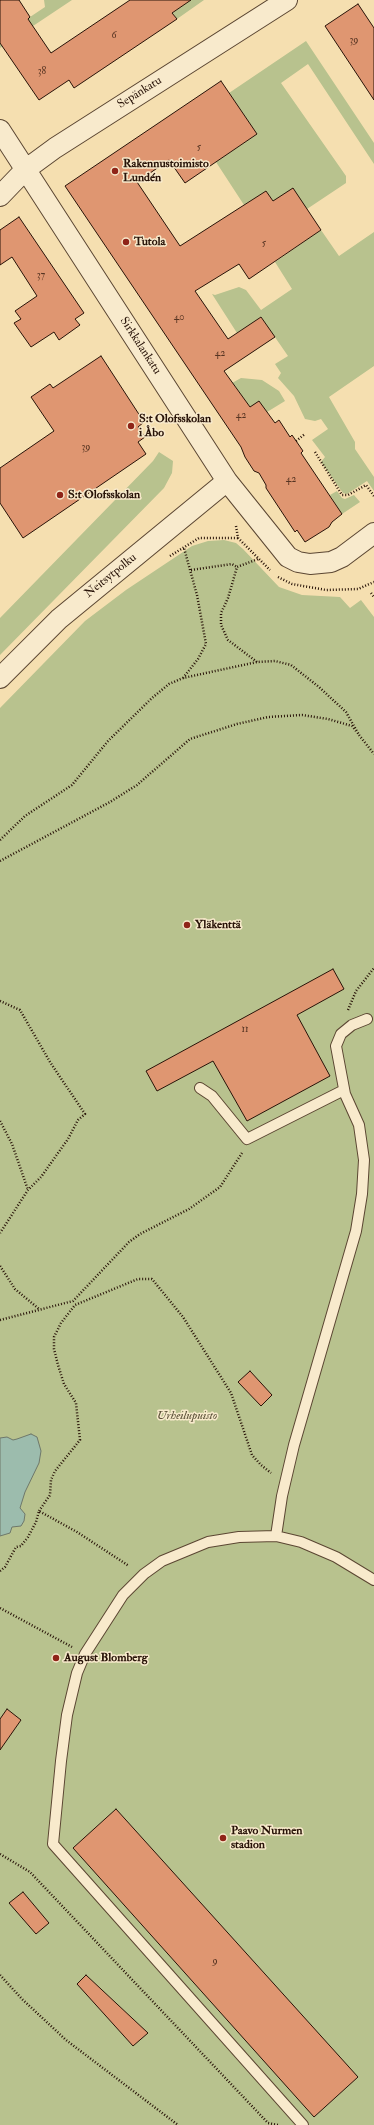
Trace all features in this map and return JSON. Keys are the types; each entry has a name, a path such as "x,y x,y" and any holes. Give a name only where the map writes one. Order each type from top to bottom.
{"street":[{"name":"Sepänkatu","path":"0,196 25,170 55,148 287,0"},
{"name":"Sirkkalankatu","path":"0,130 227,481 288,557 298,562 310,564 331,562 342,557 374,533"},
{"name":"Neitsytpolku","path":"0,678 59,619 227,481"}],"lane":[{"path":"276,1536 285,1484 309,1391 356,1231 362,1194 364,1160 359,1125 344,1090 336,1046 341,1034 352,1025 367,1018"},
{"path":"200,1088 212,1096 247,1139 344,1090"},
{"path":"303,2125 53,1844 67,1715 77,1674 85,1654 123,1595 144,1574 162,1561 208,1542 240,1537 276,1536 301,1542 329,1554 374,1580"}],"path":[{"path":"296,441 304,434"},
{"path":"314,452 342,495 348,496 366,485 374,496"},
{"path":"183,678 198,659 206,644 201,612 184,548"},
{"path":"237,567 258,558"},
{"path":"191,570 232,564 237,567"},
{"path":"237,567 228,598 220,613 220,626 228,640 257,662"},
{"path":"371,593 374,597"},
{"path":"0,840 25,816 72,785 108,741 152,698 169,684 183,678 257,662 275,661 291,665 319,686 346,712 359,735"},
{"path":"0,861 132,788 190,739 237,724 268,717 302,715 328,719 352,726 374,754"},
{"path":"341,1034 350,1002 356,991 374,968"},
{"path":"0,1001 20,1010 50,1062 85,1114 78,1120 68,1139 41,1177 28,1190 0,1232"},
{"path":"0,1121 12,1144 28,1190"},
{"path":"0,1320 73,1301 129,1242 140,1234 189,1209 220,1187 240,1156 247,1139"},
{"path":"0,1266 15,1289 40,1310"},
{"path":"0,1571 5,1567 16,1547 22,1546 28,1537 36,1522 39,1511 50,1496 51,1480 55,1471 80,1440 76,1403 64,1384 54,1349 54,1337 61,1323 75,1305 138,1279 152,1279 183,1317 231,1393 252,1455 261,1466 285,1484"},
{"path":"73,1301 75,1305"},
{"path":"39,1511 144,1574"},
{"path":"0,1608 85,1654"},
{"path":"0,1854 30,1872 268,2123 278,2125"},
{"path":"0,1975 22,1999 66,2040 178,2125"}],"green space":[{"path":"44,0 72,0 0,48 0,37 45,7"},
{"path":"191,0 204,0 177,19 172,13"},
{"path":"306,41 374,143 374,164 308,64 281,83 346,176 346,183 307,209 273,201 266,191 244,205 216,162 257,134 229,93"},
{"path":"321,230 339,256 374,232 374,366 329,397 355,442 355,449 374,477 374,491 367,481 347,494 343,493 321,462 325,457 312,440 328,429 321,419 315,421 305,419 294,396 278,378 281,373 275,364 288,356 261,317 237,333 212,294 215,295 239,287 246,290 261,310 292,289 275,262"},
{"path":"241,378 262,380 279,391 285,401 267,412 250,407 235,386 226,392 223,388"},
{"path":"159,452 173,461 172,473 164,488 0,655 0,618 153,461"},
{"path":"337,491 342,498 345,499 354,495 360,502 342,514 330,495"},
{"name":"Urheilupuisto","path":"224,540 236,543 279,587 302,595 340,597 350,608 361,600 374,617 374,2125 0,2125 0,708 85,621 126,590 192,546 208,541"}],"shaded area":[{"path":"31,1434 37,1437 41,1451 39,1463 25,1492 20,1508 25,1514 24,1521 21,1526 12,1527 10,1533 0,1536 0,1438 7,1437 13,1440"}],"building":[{"path":"0,0 19,0 30,17 28,19 51,53 130,0 191,0 172,13 177,19 74,88 69,80 39,100 0,43"},
{"path":"358,4 374,28 374,100 325,26"},
{"path":"221,81 257,134 185,183 169,160 137,182 180,246 266,191 273,201 293,188 321,230 249,279 239,264 195,291 228,339 261,317 275,337 224,371 250,407 259,401 275,423 279,420 290,437 292,435 303,451 301,453 342,514 332,522 329,527 305,542 297,530 295,532 266,488 266,485 259,473 254,471 245,457 241,447 65,186"},
{"path":"19,217 84,313 75,319 80,325 59,340 54,332 31,347 14,323 21,319 15,311 37,296 12,257 0,265 0,230"},
{"name":"S:t Olofsskolan","path":"101,356 144,422 138,427 145,437 138,442 146,454 23,538 0,503 0,468 54,431 31,397 50,384 53,388"},
{"path":"333,969 344,989 297,1015 330,1076 247,1121 213,1061 157,1091 146,1071"},
{"path":"250,1371 272,1395 261,1406 238,1382"},
{"path":"7,1709 21,1720 0,1750 0,1719"},
{"path":"116,1809 358,2077 314,2117 73,1848"},
{"path":"23,1892 49,1923 36,1934 9,1903"},
{"path":"86,1975 148,2033 133,2046 77,1984"}],"place":[{"name":"Rakennustoimisto Lundén","path":"115,171"},
{"name":"Tutola","path":"126,242"},
{"name":"S:t Olofsskolan i Åbo","path":"131,426"},
{"name":"S:t Olofsskolan","path":"60,495"},
{"name":"Yläkenttä","path":"187,925"},
{"name":"August Blomberg","path":"56,1658"},
{"name":"Paavo Nurmen stadion","path":"223,1838"}]}
